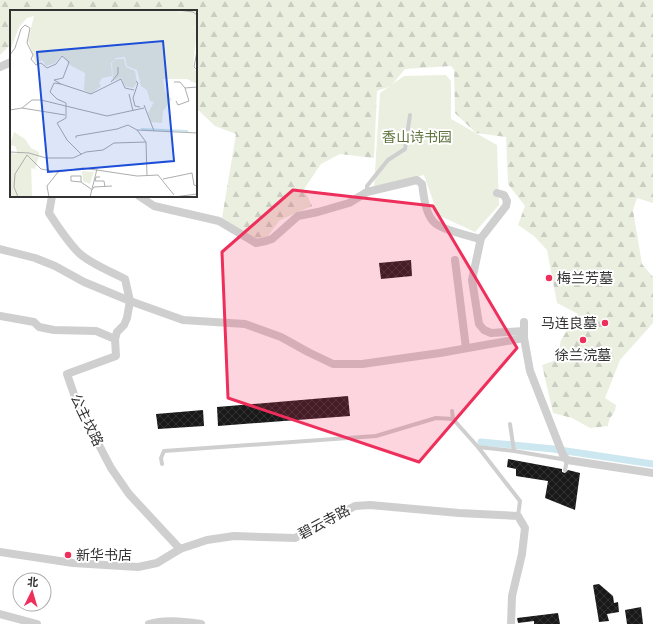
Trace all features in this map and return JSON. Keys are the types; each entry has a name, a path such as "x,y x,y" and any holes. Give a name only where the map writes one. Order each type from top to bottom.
{"street":[{"path":"0,67 10,62"},
{"path":"140,197 154,206 219,221 256,243 272,239 298,216 349,203 368,192 417,180 422,184 425,204 431,218 437,225 480,239"},
{"path":"497,193 504,195 507,201 506,206 480,239 472,280 479,324 484,330 492,333 524,335"},
{"path":"52,197 49,213 60,231 80,253 101,267 125,278 130,301"},
{"path":"0,249 35,258 55,266 84,282 130,301 183,320 245,324 281,337 333,364 362,364 466,348 524,335"},
{"path":"455,260 466,348"},
{"name":"公主坟路","path":"130,301 124,325 117,332 115,339 116,356 67,374 77,404 111,468 129,494 180,550"},
{"path":"0,316 34,322 39,327 54,330 96,331 115,339"},
{"path":"524,322 524,335 530,371 565,457 653,473"},
{"name":"碧云寺路","path":"0,552 73,563 138,567 157,562 180,550 207,540 234,536 295,538 355,506 370,505 459,514 483,513 518,516"},
{"path":"511,624 512,596 522,554 525,528 518,516"},
{"path":"0,614 37,624"},
{"path":"150,624 156,622 181,621 201,624"}],"lane":[{"path":"368,192 367,186 388,160 405,149 410,115"},
{"path":"452,411 453,419 478,447 520,501 518,516"},
{"path":"162,464 161,458 164,451 376,436 436,418 453,419"},
{"path":"510,424 514,451"},
{"path":"478,447 565,457 565,470"}],"highlighted area":[{"path":"293,190 433,206 517,348 419,462 228,398 222,252"}],"green space":[{"path":"0,0 653,0 653,203 637,198 633,210 642,264 653,277 653,323 620,360 605,398 616,405 608,426 590,428 572,418 553,413 542,365 557,360 561,340 578,314 557,303 547,250 534,236 518,225 525,206 508,184 506,137 476,133 455,113 454,70 451,66 405,69 391,86 377,91 374,158 340,154 321,164 304,189 312,206 280,220 265,240 256,241 222,218 236,134 215,126 197,109 197,10 10,10 10,47 8,47 0,55"},
{"name":"香山诗书园","path":"446,75 451,81 451,119 497,145 499,205 475,232 438,215 424,175 374,187 380,93 404,76"}],"building":[{"path":"411,260 412,276 381,279 379,263"},
{"path":"348,396 350,416 218,426 217,407"},
{"path":"203,410 204,426 158,429 156,414"},
{"path":"508,459 562,469 562,472 565,473 568,470 580,473 575,510 545,498 548,481 516,476 516,469 507,467"},
{"path":"599,584 613,596 614,603 618,602 619,612 607,614 609,621 599,622 593,585"},
{"path":"641,607 643,624 627,624 625,610"},
{"path":"558,613 560,624 534,624 534,621 518,623 517,618"}],"waterway":[{"path":"481,442 553,449 653,464"}],"place":[{"name":"梅兰芳墓","path":"549,278"},
{"name":"马连良墓","path":"605,323"},
{"name":"徐兰浣墓","path":"583,340"},
{"name":"新华书店","path":"68,555"}]}
